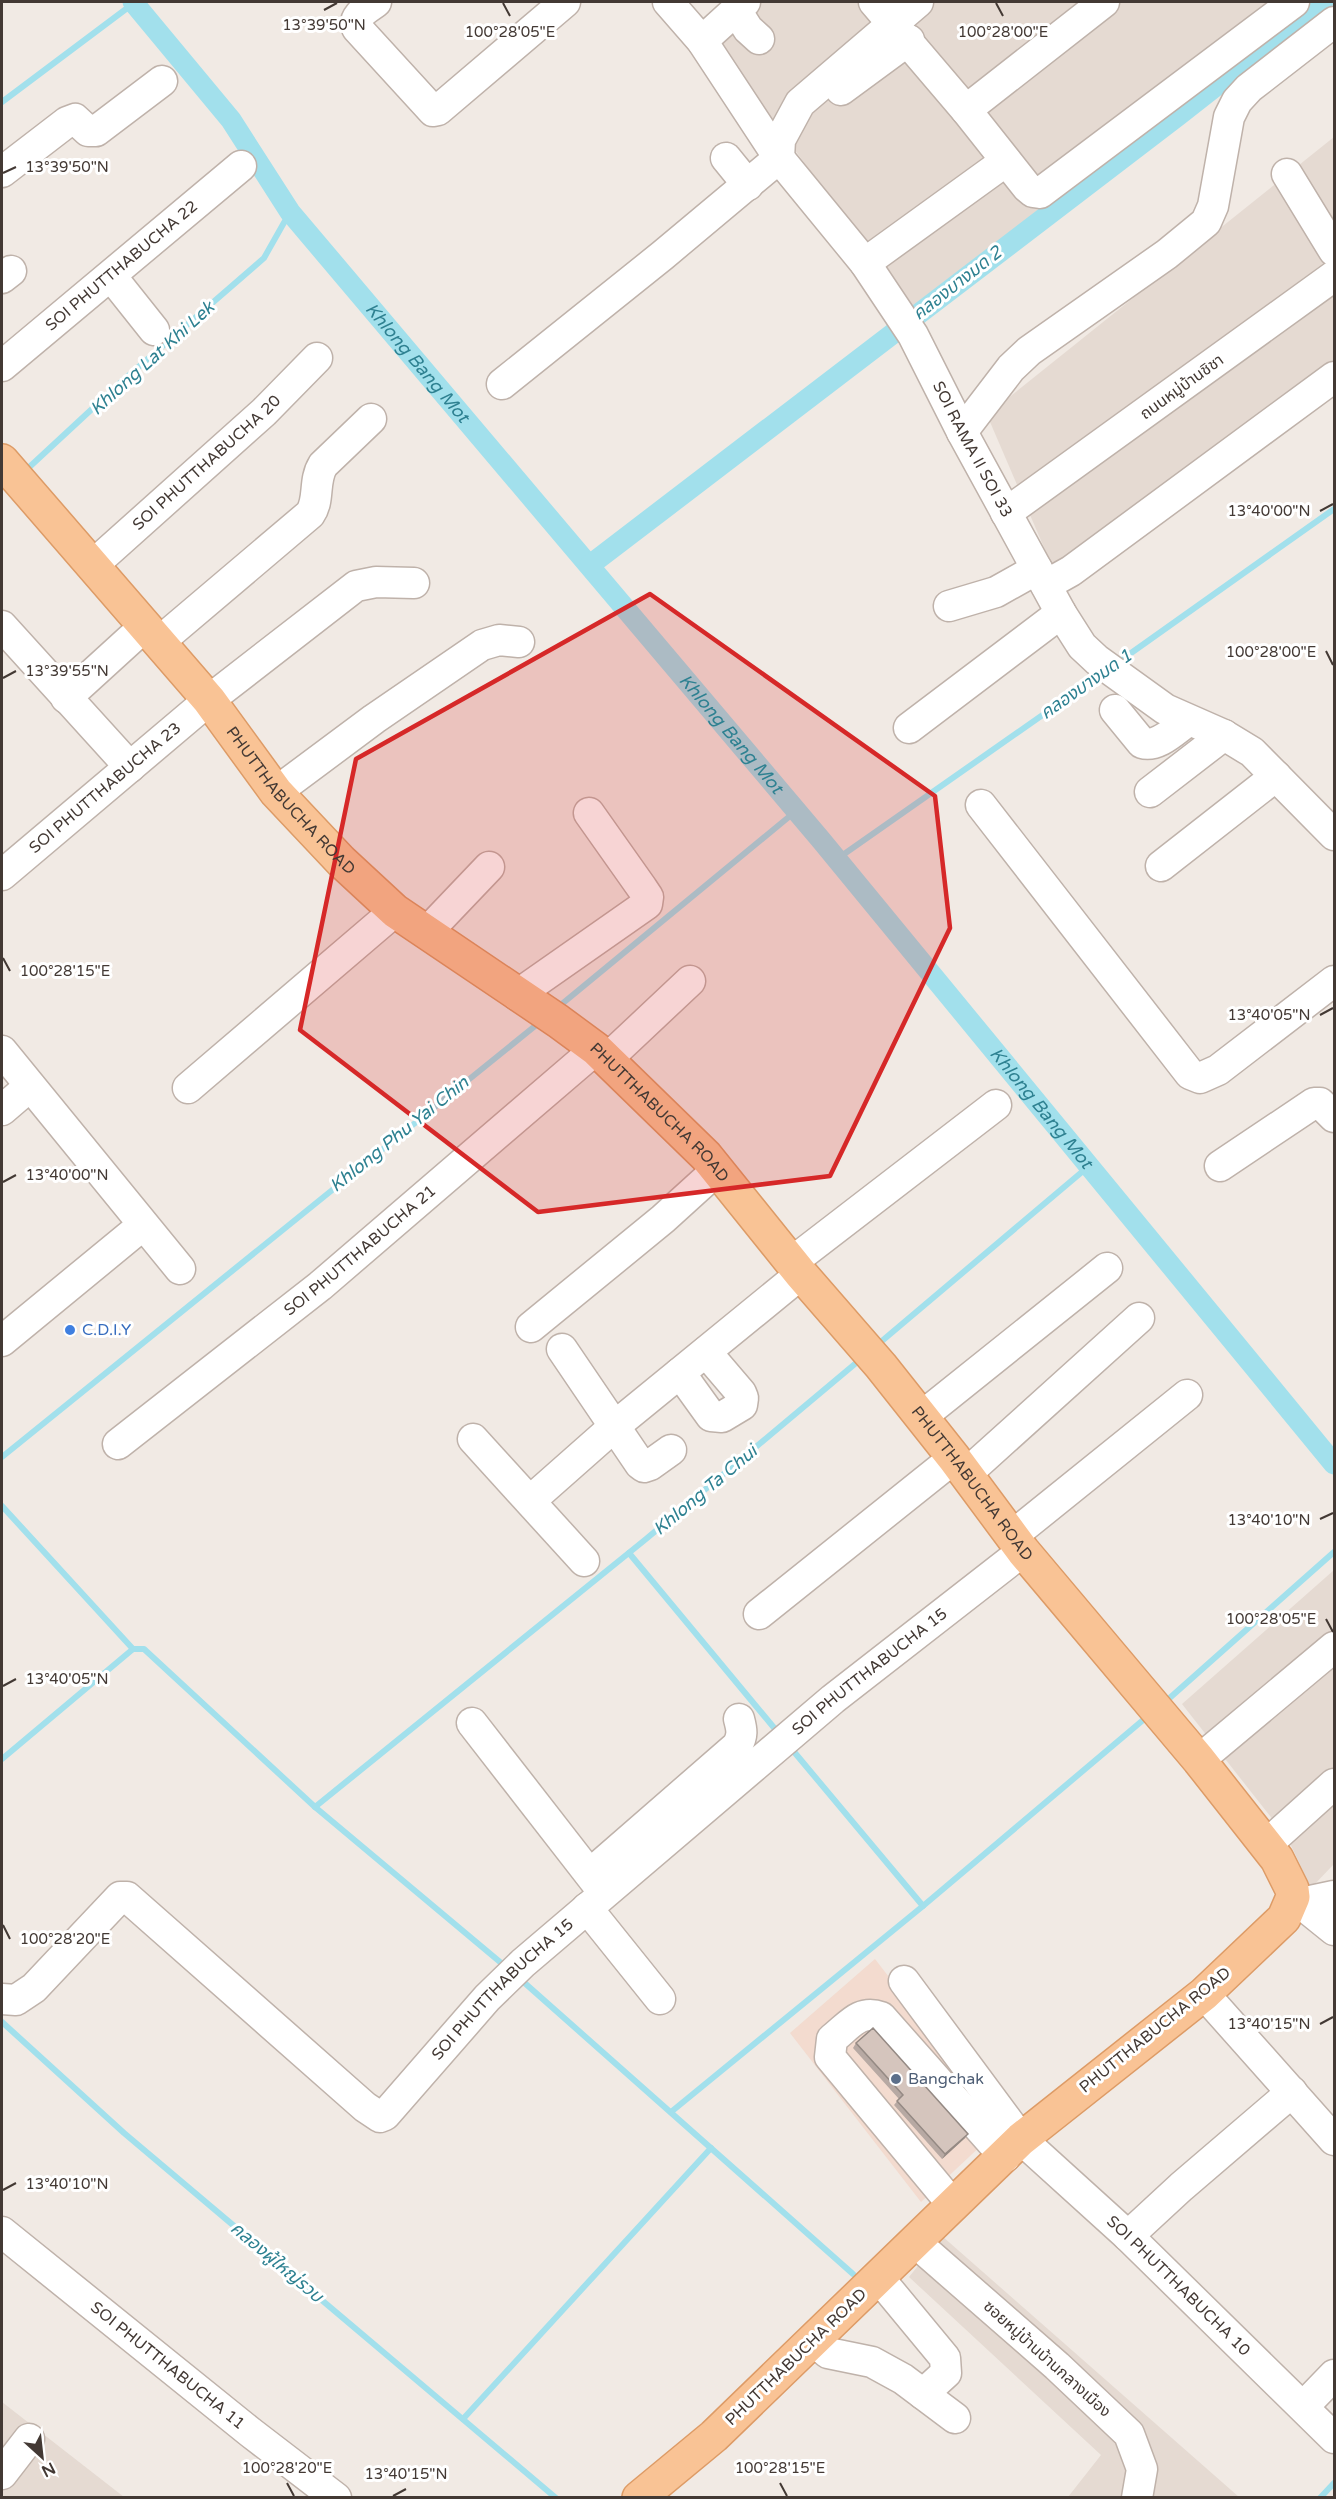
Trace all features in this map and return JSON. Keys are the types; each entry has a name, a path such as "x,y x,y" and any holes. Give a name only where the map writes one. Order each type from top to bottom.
{"main road":[{"name":"PHUTTHABUCHA ROAD","path":"2,461 209,700 276,792 340,861 395,911 601,1054 706,1156 881,1366 1017,1543 1199,1760 1277,1859 1297,1900 1284,1918 1204,1994 1013,2148 714,2436 639,2498"}],"street":[{"path":"376,2 357,17 355,23 357,28 434,111 565,2"},
{"name":"SOI RAMA II SOI 33","path":"668,2 702,41 779,158 865,263 914,335 962,432 1018,506 1041,577 1082,646 1108,668 1165,709 1224,735 1252,752 1335,835"},
{"path":"502,384 779,158 780,140 800,103 892,21 918,2"},
{"path":"966,110 1104,2"},
{"path":"892,21 1033,192 1045,192 1294,2"},
{"path":"702,41 741,6 748,29 759,39"},
{"path":"962,432 1011,368 1029,351 1167,254 1206,222 1213,206 1227,126 1237,101 1249,88 1335,22"},
{"path":"2,172 67,122 75,119 88,131 96,131 162,81"},
{"path":"726,158 748,185"},
{"path":"865,263 1006,161"},
{"name":"SOI PHUTTHABUCHA 22","path":"2,366 241,166"},
{"path":"1287,174 1335,251"},
{"path":"111,276 154,330"},
{"name":"ถนนหมู่บ้านชิชา","path":"1018,506 1335,276"},
{"name":"SOI PHUTTHABUCHA 20","path":"93,564 264,412 317,358"},
{"path":"949,606 1071,570 1335,377"},
{"path":"66,698 152,634 205,587 310,514 316,506 318,474 323,465 371,419"},
{"name":"SOI PHUTTHABUCHA 23","path":"2,875 209,700 356,586 376,582 414,583"},
{"path":"909,728 1061,613"},
{"path":"2,626 130,767"},
{"path":"276,792 374,719 482,645 499,640 519,642"},
{"path":"1115,710 1142,743 1149,745 1156,743 1188,721"},
{"path":"1150,792 1224,735"},
{"path":"1161,866 1276,776"},
{"path":"981,805 1190,1074 1200,1078 1218,1070 1335,981"},
{"path":"536,1007 647,904 648,897 590,813"},
{"path":"427,932 489,867"},
{"path":"188,1088 395,911"},
{"name":"SOI PHUTTHABUCHA 21","path":"118,1444 320,1286 690,981"},
{"path":"2,1051 180,1269"},
{"path":"2,1110 30,1086"},
{"path":"1220,1167 1314,1103 1320,1103 1335,1117"},
{"path":"530,1501 616,1425 706,1352 797,1268 996,1105"},
{"path":"531,1327 663,1219 717,1170"},
{"path":"2,1341 143,1225"},
{"path":"921,1417 1107,1268"},
{"path":"759,1614 960,1466 1139,1318"},
{"path":"562,1349 616,1425 640,1464 644,1467 650,1465 671,1450"},
{"path":"680,1373 711,1416 722,1418 742,1405 741,1393 706,1352"},
{"name":"SOI PHUTTHABUCHA 15","path":"2,2000 16,2000 34,1989 120,1897 127,1897 365,2107 380,2117 385,2115 515,1970 594,1892 833,1699 1187,1395"},
{"path":"472,1439 584,1561"},
{"path":"1199,1760 1335,1647"},
{"path":"594,1892 737,1746 742,1730 738,1719"},
{"path":"472,1723 594,1892 660,1999"},
{"path":"1266,1845 1335,1784"},
{"path":"1297,1900 1335,1896"},
{"path":"1297,1900 1335,1930"},
{"path":"904,1980 1013,2148"},
{"path":"1204,1994 1335,2140"},
{"path":"953,2205 830,2057 832,2039 864,2014 871,2013 881,2017 1013,2148"},
{"path":"1128,2236 1292,2091"},
{"name":"SOI PHUTTHABUCHA 10","path":"1013,2148 1128,2236 1335,2438"},
{"name":"SOI PHUTTHABUCHA 11","path":"2,2232 250,2432 336,2498"},
{"name":"ซอยหมู่บ้านบ้านกลางเมือง","path":"915,2242 1057,2366 1129,2434 1142,2469 1137,2498"},
{"path":"878,2277 945,2358 946,2373 923,2394"},
{"path":"814,2341 828,2353 872,2362 923,2394 955,2418"},
{"path":"1304,2406 1335,2375"},
{"path":"2,2474 29,2439"}],"highlighted area":[{"path":"650,594 935,796 950,928 830,1176 538,1212 300,1030 356,759"}],"shaded area":[{"path":"724,2 1325,2 912,311 701,21"},
{"path":"1334,137 1334,370 1052,566 987,415"},
{"path":"1334,1570 1334,1864 1311,1888 1288,1839 1182,1704"},
{"name":"Bangchak","path":"875,1959 1003,2125 921,2202 790,2033"},
{"path":"942,2236 1239,2497 1068,2497 1101,2455 909,2277"},
{"path":"2,2402 124,2497 2,2497"}],"building":[{"path":"873,2028 968,2134 945,2154 897,2101 903,2095 856,2043"}],"waterway":[{"name":"Khlong Bang Mot","path":"133,2 231,120 290,212 821,840 1334,1464"},
{"name":"คลองบางมด 2","path":"590,565 1179,115 1323,2"},
{"path":"2,102 134,3"},
{"name":"Khlong Lat Khi Lek","path":"24,472 120,383 264,258 290,212"},
{"name":"คลองบางมด 1","path":"1117,663 1334,509"},
{"name":"คลองบางมด 1","path":"837,859 1101,674"},
{"name":"Khlong Phu Yai Chin","path":"557,1008 796,811"},
{"name":"Khlong Phu Yai Chin","path":"2,1457 540,1022"},
{"name":"Khlong Ta Chui","path":"876,1346 1089,1166"},
{"name":"Khlong Ta Chui","path":"315,1807 646,1539 862,1358"},
{"path":"2,1506 133,1649"},
{"path":"1164,1703 1334,1552"},
{"path":"629,1553 780,1735"},
{"path":"2,1759 133,1649 144,1649 315,1807 506,1967"},
{"path":"671,2112 923,1906 1149,1715"},
{"path":"790,1747 923,1906"},
{"path":"519,1978 853,2274"},
{"name":"คลองผู้ใหญ่รวบ","path":"2,2022 124,2133 556,2498"},
{"path":"463,2419 711,2148"},
{"path":"1320,2498 1334,2483"}],"place":[{"name":"C.D.I.Y","path":"70,1330"},
{"name":"Bangchak","path":"896,2079"}]}
